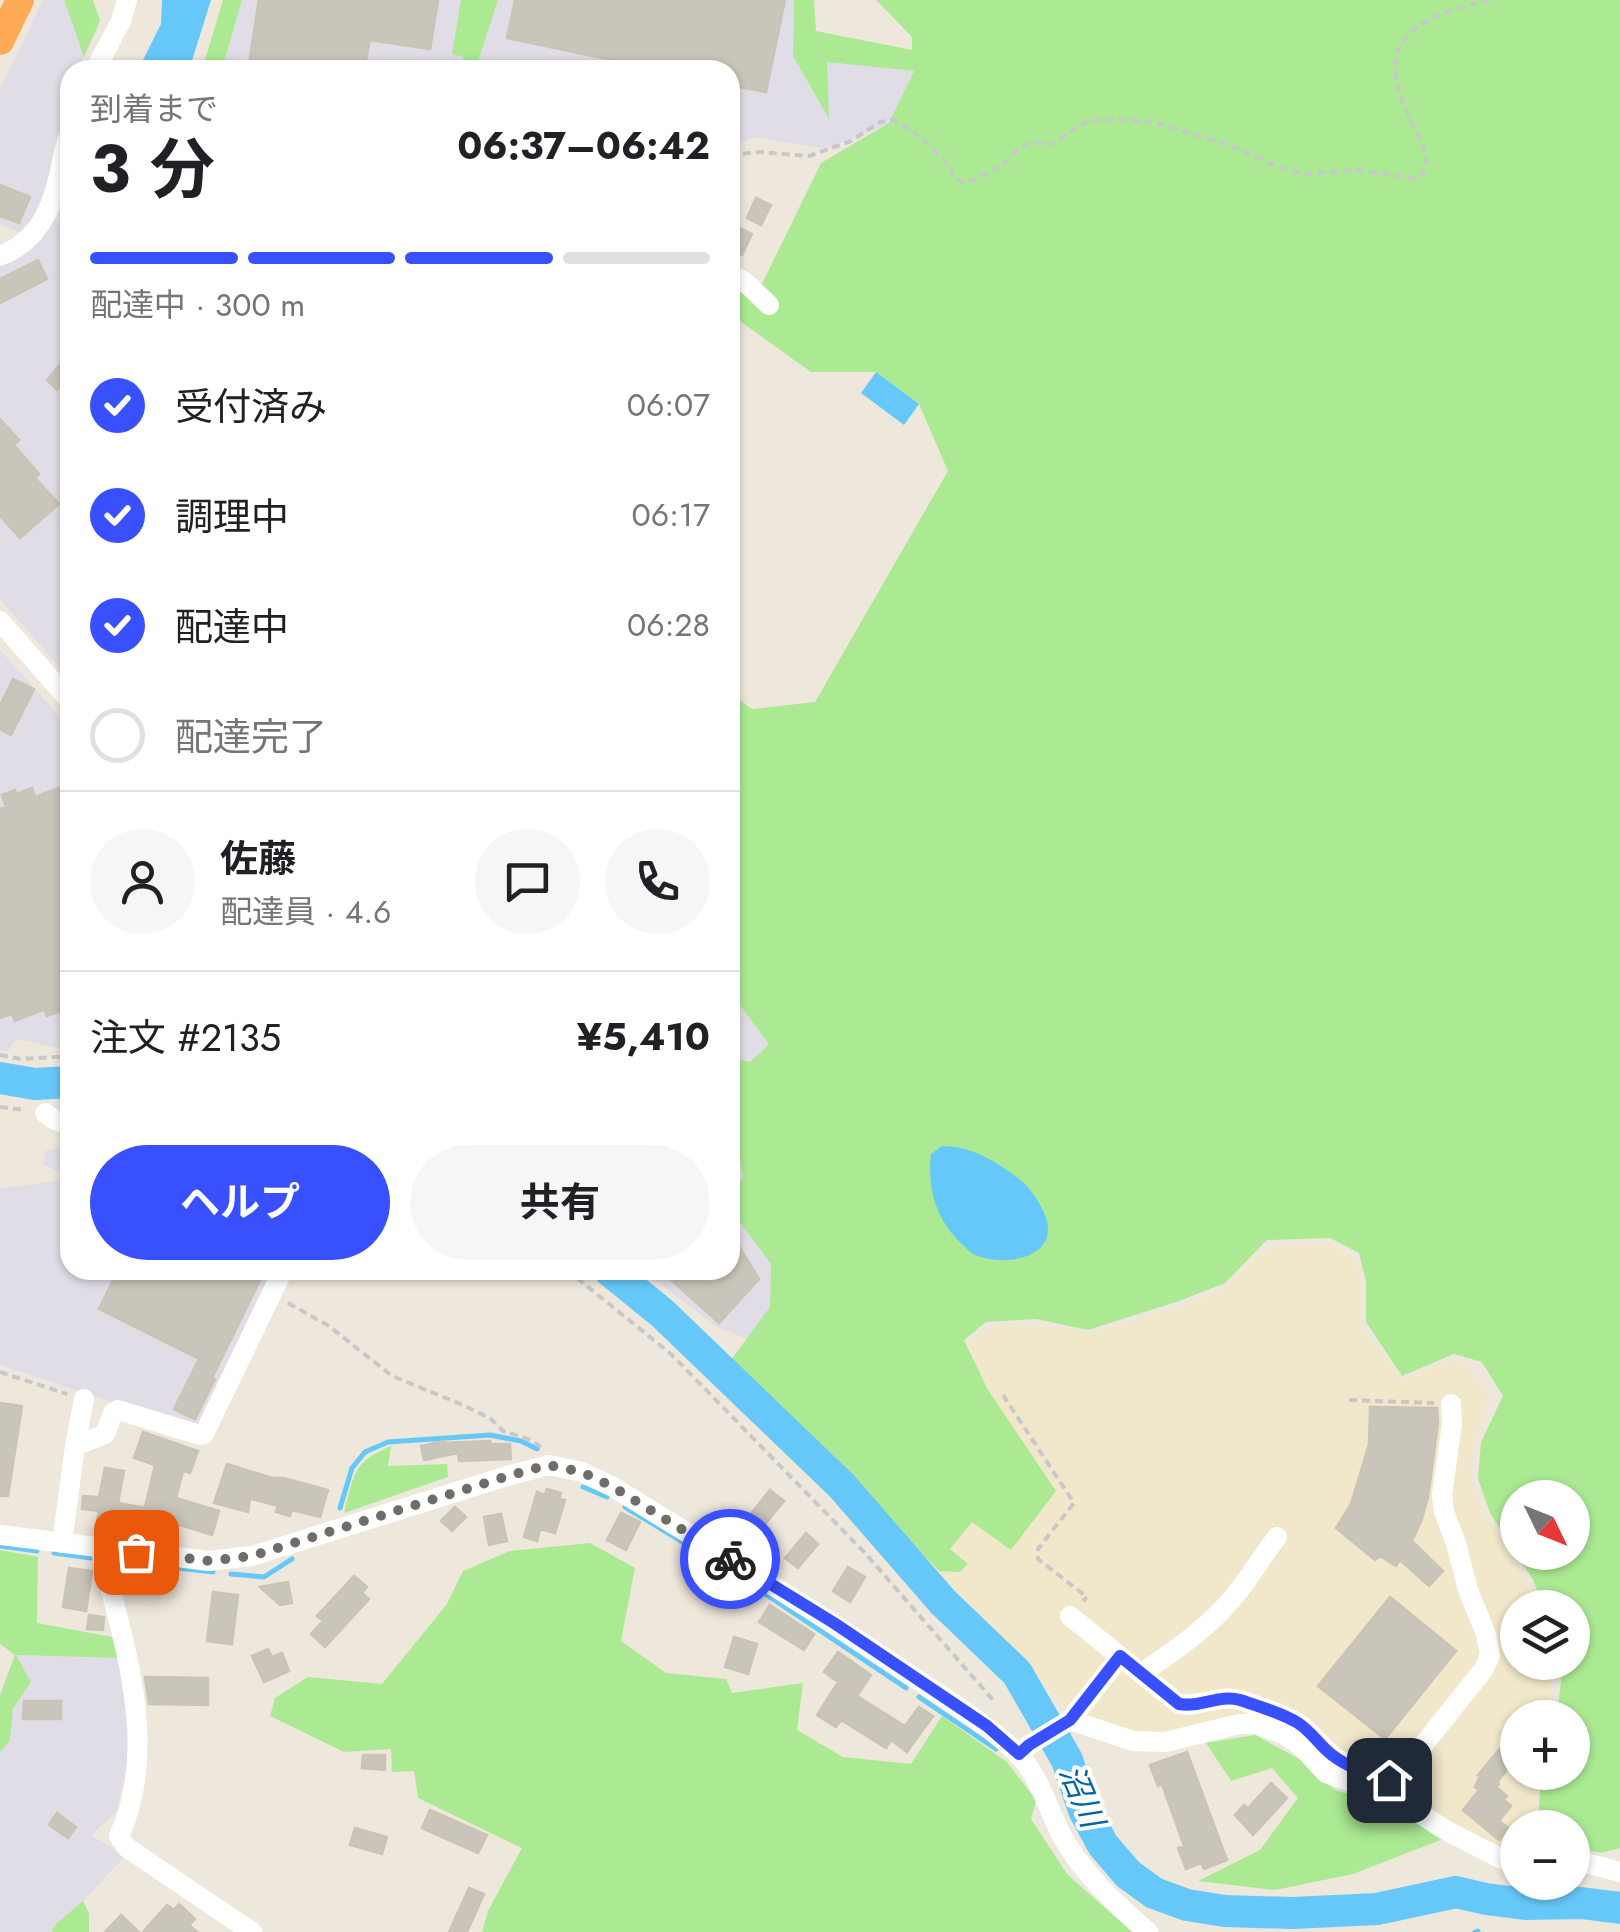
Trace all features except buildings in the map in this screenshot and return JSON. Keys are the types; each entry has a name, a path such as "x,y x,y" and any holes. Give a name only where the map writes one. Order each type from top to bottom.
{"highway":[{"path":"0,41 20,0"}],"street":[{"path":"101,60 122,21 127,0"},
{"path":"0,256 34,233 51,207 60,170"},
{"path":"740,279 769,305"},
{"path":"0,622 60,690"},
{"path":"45,1113 60,1120"},
{"path":"75,1446 105,1434 118,1410 200,1436 204,1434 278,1280"},
{"path":"62,1543 84,1399"},
{"path":"1070,1616 1179,1704 1236,1699 1298,1723 1330,1753 1352,1767 1389,1780 1408,1764 1484,1669 1490,1655 1444,1512 1442,1495 1451,1404"},
{"path":"0,1535 209,1561 252,1556 548,1465 582,1472 613,1487 834,1623 1024,1749 1062,1836 1080,1864 1109,1898 1148,1932"},
{"path":"1142,1674 1213,1618 1239,1591 1277,1537"},
{"path":"100,1548 130,1670 138,1736 130,1812 118,1836 126,1848 252,1932"},
{"path":"1024,1749 1070,1720 1120,1656"},
{"path":"1070,1720 1133,1741 1164,1742 1239,1724 1257,1724 1301,1746 1326,1774 1394,1797 1447,1831 1500,1857"},
{"path":"1590,1864 1620,1872"}],"path":[{"path":"740,154 808,156 851,141 880,122 893,120 919,135 944,158 956,180 967,183 998,168 1016,148 1032,142 1051,144 1089,120 1122,119 1184,130 1277,167 1307,174 1371,170 1414,178 1422,175 1426,166 1425,148 1396,84 1394,63 1399,48 1412,30 1468,5 1491,0"},
{"path":"0,1055 60,1056"},
{"path":"579,1280 671,1354 865,1553 994,1700"},
{"path":"272,1294 329,1326 392,1376 462,1405 491,1420 502,1431 530,1440 547,1451 548,1465"},
{"path":"0,1372 84,1399"},
{"path":"1003,1395 1074,1503 1038,1549 1038,1559 1087,1597 1070,1616"},
{"path":"1349,1400 1451,1404"}],"shaded area":[{"path":"43,0 64,0 84,57 60,60 60,127 47,187 34,217 20,232 0,224 0,89"},
{"path":"242,0 794,0 793,56 827,116 827,62 914,71 889,124 825,149 757,137 740,142 740,60 225,60"},
{"path":"55,219 60,222 60,668 0,599 0,265 38,242"},
{"path":"0,650 60,717 60,1048 17,1039 7,1051 0,1050"},
{"path":"740,1005 769,1044 750,1062 740,1059"},
{"path":"60,1147 60,1172 44,1165 45,1151"},
{"path":"60,1180 60,1280 273,1280 203,1425 190,1428 0,1365 0,1189"},
{"path":"740,1222 771,1264 770,1307 748,1339 717,1327 654,1280 740,1280"},
{"path":"1329,1244 1351,1257 1361,1279 1361,1326 1402,1381 1450,1361 1461,1363 1471,1370 1488,1397 1471,1454 1472,1484 1500,1539 1500,1570 1520,1570 1530,1590 1500,1590 1500,1680 1551,1680 1550,1700 1500,1700 1500,1790 1537,1790 1535,1810 1500,1810 1500,1849 1291,1727 1151,1736 1103,1726 1064,1705 915,1546 885,1523 731,1360 988,1390 967,1342 993,1326 1042,1326 1093,1333 1226,1290 1255,1258 1281,1246"},
{"path":"15,1655 119,1658 130,1749 117,1811 91,1835 125,1856 51,1932 0,1932 0,1752 10,1741 13,1710 31,1683"}],"green space":[{"path":"64,0 93,0 100,21 84,57"},
{"path":"223,0 242,0 225,60 205,60"},
{"path":"461,0 498,0 478,60 462,60 452,54"},
{"path":"794,0 814,0 816,31 912,50 912,37 876,0 1620,0 1620,1848 1601,1853 1590,1851 1590,1810 1539,1808 1540,1790 1590,1790 1590,1700 1559,1700 1561,1680 1590,1680 1590,1590 1537,1590 1527,1570 1590,1570 1590,1480 1500,1480 1500,1529 1478,1479 1481,1442 1503,1396 1482,1362 1454,1354 1402,1376 1366,1322 1366,1282 1359,1253 1330,1238 1267,1240 1225,1283 1088,1330 1036,1319 986,1322 964,1340 988,1390 1056,1491 1011,1550 972,1522 950,1549 968,1564 960,1572 939,1571 885,1523 731,1360 770,1307 771,1264 740,1222 740,1059 750,1062 769,1044 740,1005 740,700 752,709 815,702 948,471 919,404 876,372 811,372 740,321 740,284 758,292 821,163 889,123 914,71 827,62 829,119 793,56"},
{"path":"391,1446 388,1466 447,1464 448,1477 344,1513 361,1464"},
{"path":"590,1543 635,1568 621,1641 666,1673 726,1679 732,1693 803,1683 797,1730 843,1757 911,1764 942,1716 1007,1762 1036,1800 1031,1819 1067,1874 1132,1932 482,1932 488,1911 522,1848 418,1798 414,1771 392,1772 391,1749 344,1752 270,1716 275,1698 308,1677 382,1684 447,1604 463,1571 510,1551"},
{"path":"0,1550 38,1557 37,1623 112,1637 119,1658 16,1655 31,1682 13,1709 10,1741 0,1752 0,1695 15,1655 0,1644"},
{"path":"1255,1735 1301,1760 1335,1790 1400,1811 1443,1839 1353,1874 1275,1890 1198,1881 1260,1850 1298,1798 1272,1768 1231,1781 1206,1743"},
{"path":"83,1901 89,1913 89,1932 51,1932 57,1923"}],"water":[{"path":"162,0 211,0 192,60 143,60 161,24"},
{"path":"876,372 919,404 904,425 861,393"},
{"path":"942,1146 983,1156 1026,1186 1043,1210 1048,1230 1038,1250 1013,1259 985,1258 973,1254 953,1235 935,1203 930,1179 931,1154"}],"waterway":[{"name":"沼川","path":"0,1078 35,1084 60,1083"},
{"name":"沼川","path":"621,1280 662,1313 842,1486 943,1602 1017,1673 1067,1760 1084,1810 1103,1845 1128,1874 1154,1893 1187,1905 1225,1911 1377,1909 1456,1892 1525,1904 1581,1903 1620,1908"},
{"path":"340,1508 352,1468 365,1452 388,1442 490,1435 521,1441 537,1449"},
{"path":"583,1487 607,1497"},
{"path":"625,1507 737,1575"},
{"path":"0,1546 37,1551"},
{"path":"54,1553 91,1558"},
{"path":"231,1574 264,1577 292,1559"},
{"path":"115,1561 213,1572"},
{"path":"758,1589 906,1688"},
{"path":"919,1697 996,1749"}],"way so far":[{"path":"136,1552 209,1561 252,1556 548,1465 582,1472 613,1487 730,1559"}],"route":[{"path":"730,1559 834,1623 987,1726 1019,1754 1070,1720 1120,1656 1179,1704 1236,1699 1298,1723 1330,1753 1352,1767 1389,1780"}]}
